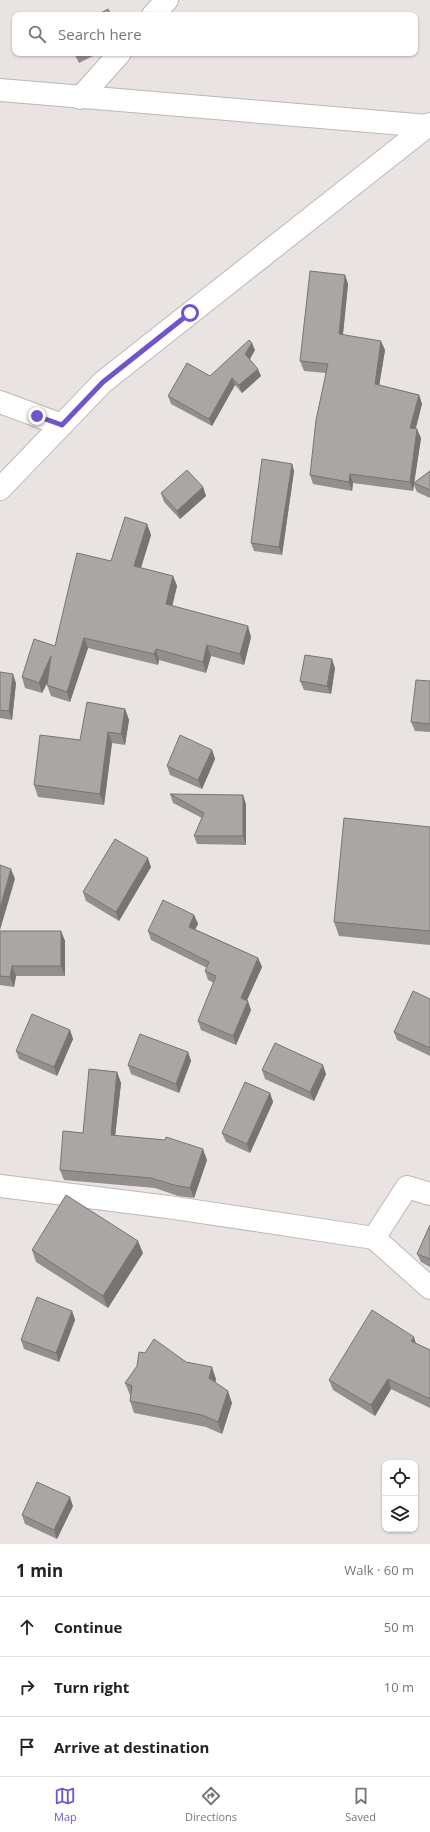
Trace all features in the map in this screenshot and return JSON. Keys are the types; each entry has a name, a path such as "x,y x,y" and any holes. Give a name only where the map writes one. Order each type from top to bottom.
{"street":[{"path":"156,12 166,0"},
{"path":"80,98 117,56"},
{"path":"0,90 80,98 429,125"},
{"path":"0,489 103,382 429,125"},
{"path":"0,402 62,425"},
{"path":"0,1186 168,1206 374,1238 430,1288"},
{"path":"374,1238 407,1186 430,1194"}],"building":[{"path":"108,9 110,12 102,12"},
{"path":"310,271 345,275 339,334 381,341 375,384 419,395 410,428 417,429 410,482 350,474 349,482 310,475 316,420 328,364 300,361"},
{"path":"249,340 252,343 245,354 258,369 239,385 232,378 209,419 168,396 187,363 210,376"},
{"path":"262,459 292,464 279,547 251,543"},
{"path":"187,470 203,487 177,511 161,493"},
{"path":"430,471 430,490 414,483"},
{"path":"125,517 147,524 134,566 173,576 166,604 248,626 240,654 207,645 203,662 156,649 154,654 84,638 67,692 47,685 51,656 39,683 22,677 34,639 55,646 77,553 111,561"},
{"path":"305,655 332,659 327,686 300,681"},
{"path":"0,672 13,674 9,711 0,710"},
{"path":"416,680 430,681 430,724 411,722"},
{"path":"87,702 125,709 121,734 108,732 100,794 34,785 40,735 80,740"},
{"path":"180,735 212,750 198,780 167,766"},
{"path":"170,794 243,795 243,836 194,836 204,813"},
{"path":"344,818 430,827 430,931 334,922"},
{"path":"115,839 148,858 116,912 83,892"},
{"path":"0,865 11,869 0,908"},
{"path":"163,900 194,915 189,927 258,958 241,998 248,1001 233,1036 198,1021 216,976 205,971 209,962 148,931"},
{"path":"0,931 61,931 61,966 12,966 10,977 0,976"},
{"path":"413,991 430,999 430,1048 394,1032"},
{"path":"32,1014 70,1030 54,1067 16,1051"},
{"path":"140,1034 188,1052 176,1084 128,1065"},
{"path":"275,1043 323,1065 310,1092 262,1070"},
{"path":"89,1069 117,1072 111,1135 165,1140 166,1137 203,1149 190,1188 151,1178 60,1170 63,1131 83,1133"},
{"path":"245,1082 270,1093 247,1144 222,1133"},
{"path":"66,1195 138,1241 103,1296 32,1250"},
{"path":"430,1225 430,1259 417,1254"},
{"path":"37,1297 72,1311 56,1353 21,1340"},
{"path":"372,1310 414,1337 411,1341 430,1350 430,1399 388,1379 371,1405 329,1380"},
{"path":"154,1339 186,1362 212,1367 209,1378 228,1391 218,1422 202,1415 130,1401 132,1386 125,1383 137,1366 139,1352 145,1353"},
{"path":"37,1482 70,1497 54,1530 22,1515"}],"route":[{"path":"37,416 62,425 103,382 190,313"}]}
